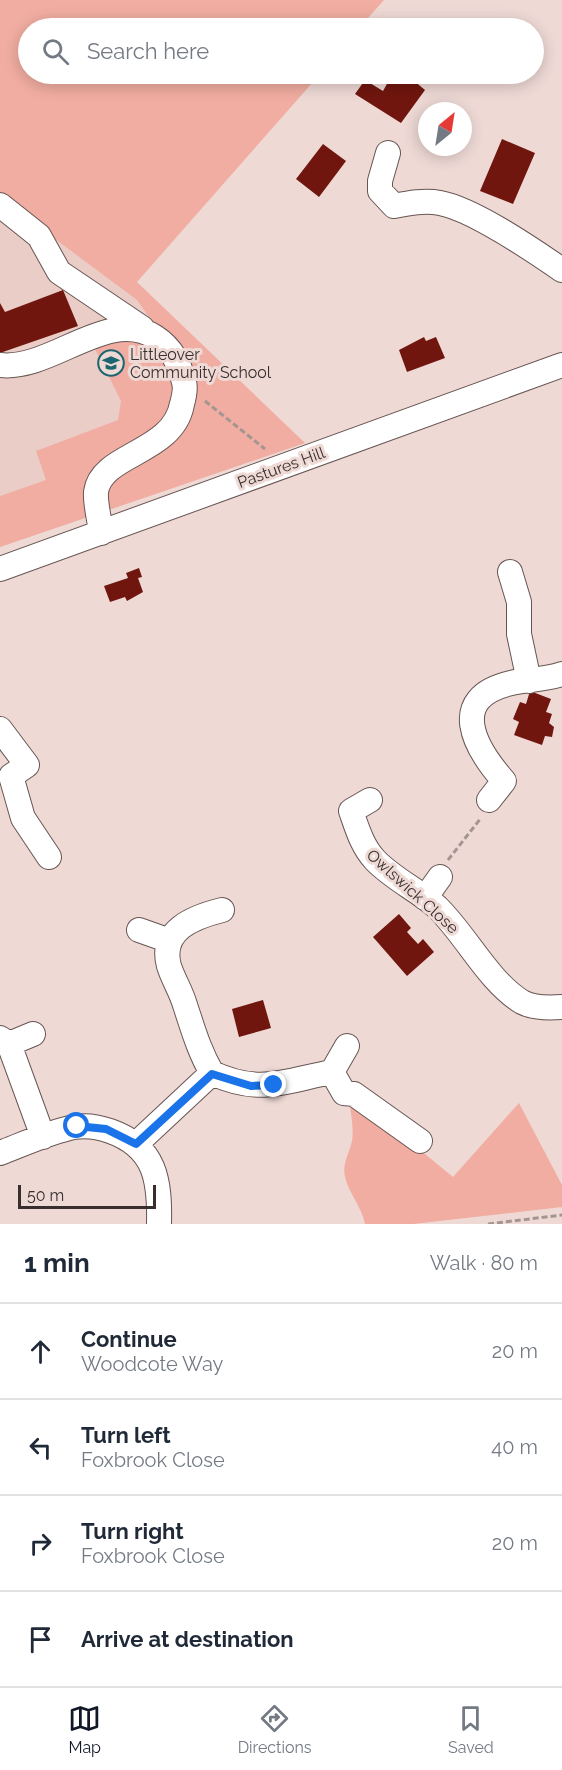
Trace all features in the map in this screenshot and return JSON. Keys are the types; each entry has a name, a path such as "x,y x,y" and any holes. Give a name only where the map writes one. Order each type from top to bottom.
{"street":[{"path":"388,153 380,181 380,191 394,206 426,201 447,204 523,244 562,270"},
{"path":"0,205 39,236 59,272 165,344 180,364 186,386 181,412 167,434 118,462 103,476 96,492 101,533"},
{"path":"0,365 23,364 118,328 144,330"},
{"name":"Pastures Hill","path":"0,569 562,365"},
{"path":"510,572 519,602 519,634 529,681"},
{"path":"489,800 504,781 477,747 471,732 472,714 478,700 489,689 513,682 562,675"},
{"path":"0,729 27,765 11,776 23,818 49,856"},
{"name":"Owlswick Close","path":"370,800 351,811 364,847 376,861 425,898 458,929 506,991 524,1003 548,1008 562,1007"},
{"path":"425,898 440,877"},
{"path":"222,910 179,927 170,941 167,957 196,1043 212,1074 239,1084 260,1087 338,1082 420,1141"},
{"path":"139,930 170,941"},
{"path":"33,1034 4,1041 42,1137"},
{"path":"338,1082 347,1046"},
{"path":"136,1144 212,1074"},
{"path":"0,1153 77,1126 92,1126 120,1134 136,1144 150,1161 159,1198 159,1224"}],"path":[{"path":"186,386 259,444"},
{"path":"440,877 444,866 486,811 489,800"},
{"path":"488,1224 525,1222 562,1215"}],"shaded area":[{"path":"0,0 384,0 368,18 18,18 18,84 311,84 137,282 305,443 0,547 0,496 46,480 36,451 118,420 121,401 94,347 130,337 164,338 137,300 0,198"},
{"name":"Littleover Community School","path":"0,172 305,443 0,547"},
{"path":"519,1103 562,1185 562,1207 413,1224 365,1224 344,1172 353,1136 350,1104 392,1127 453,1177"}],"building":[{"path":"362,84 372,84 383,91 387,84 418,84 425,90 401,123 355,94"},
{"path":"502,139 535,153 513,204 480,191"},
{"path":"323,144 346,161 319,197 296,179"},
{"path":"63,290 78,326 0,353 0,303 5,312"},
{"path":"424,337 426,341 436,337 445,358 407,372 399,350"},
{"path":"139,568 142,577 138,578 143,592 127,601 125,597 110,602 104,586 128,578 126,573"},
{"path":"530,691 551,699 546,712 552,714 549,723 554,727 552,737 545,736 542,745 514,735 519,722 513,719 520,702 526,704"},
{"path":"399,914 411,928 407,932 418,944 423,939 434,952 407,976 373,937"},
{"path":"263,1000 271,1028 239,1037 232,1009"}],"place":[{"name":"Littleover Community School","path":"111,363"}],"route":[{"path":"77,1126 106,1129 136,1144 165,1114 212,1074 239,1084 260,1087 274,1085"}]}
